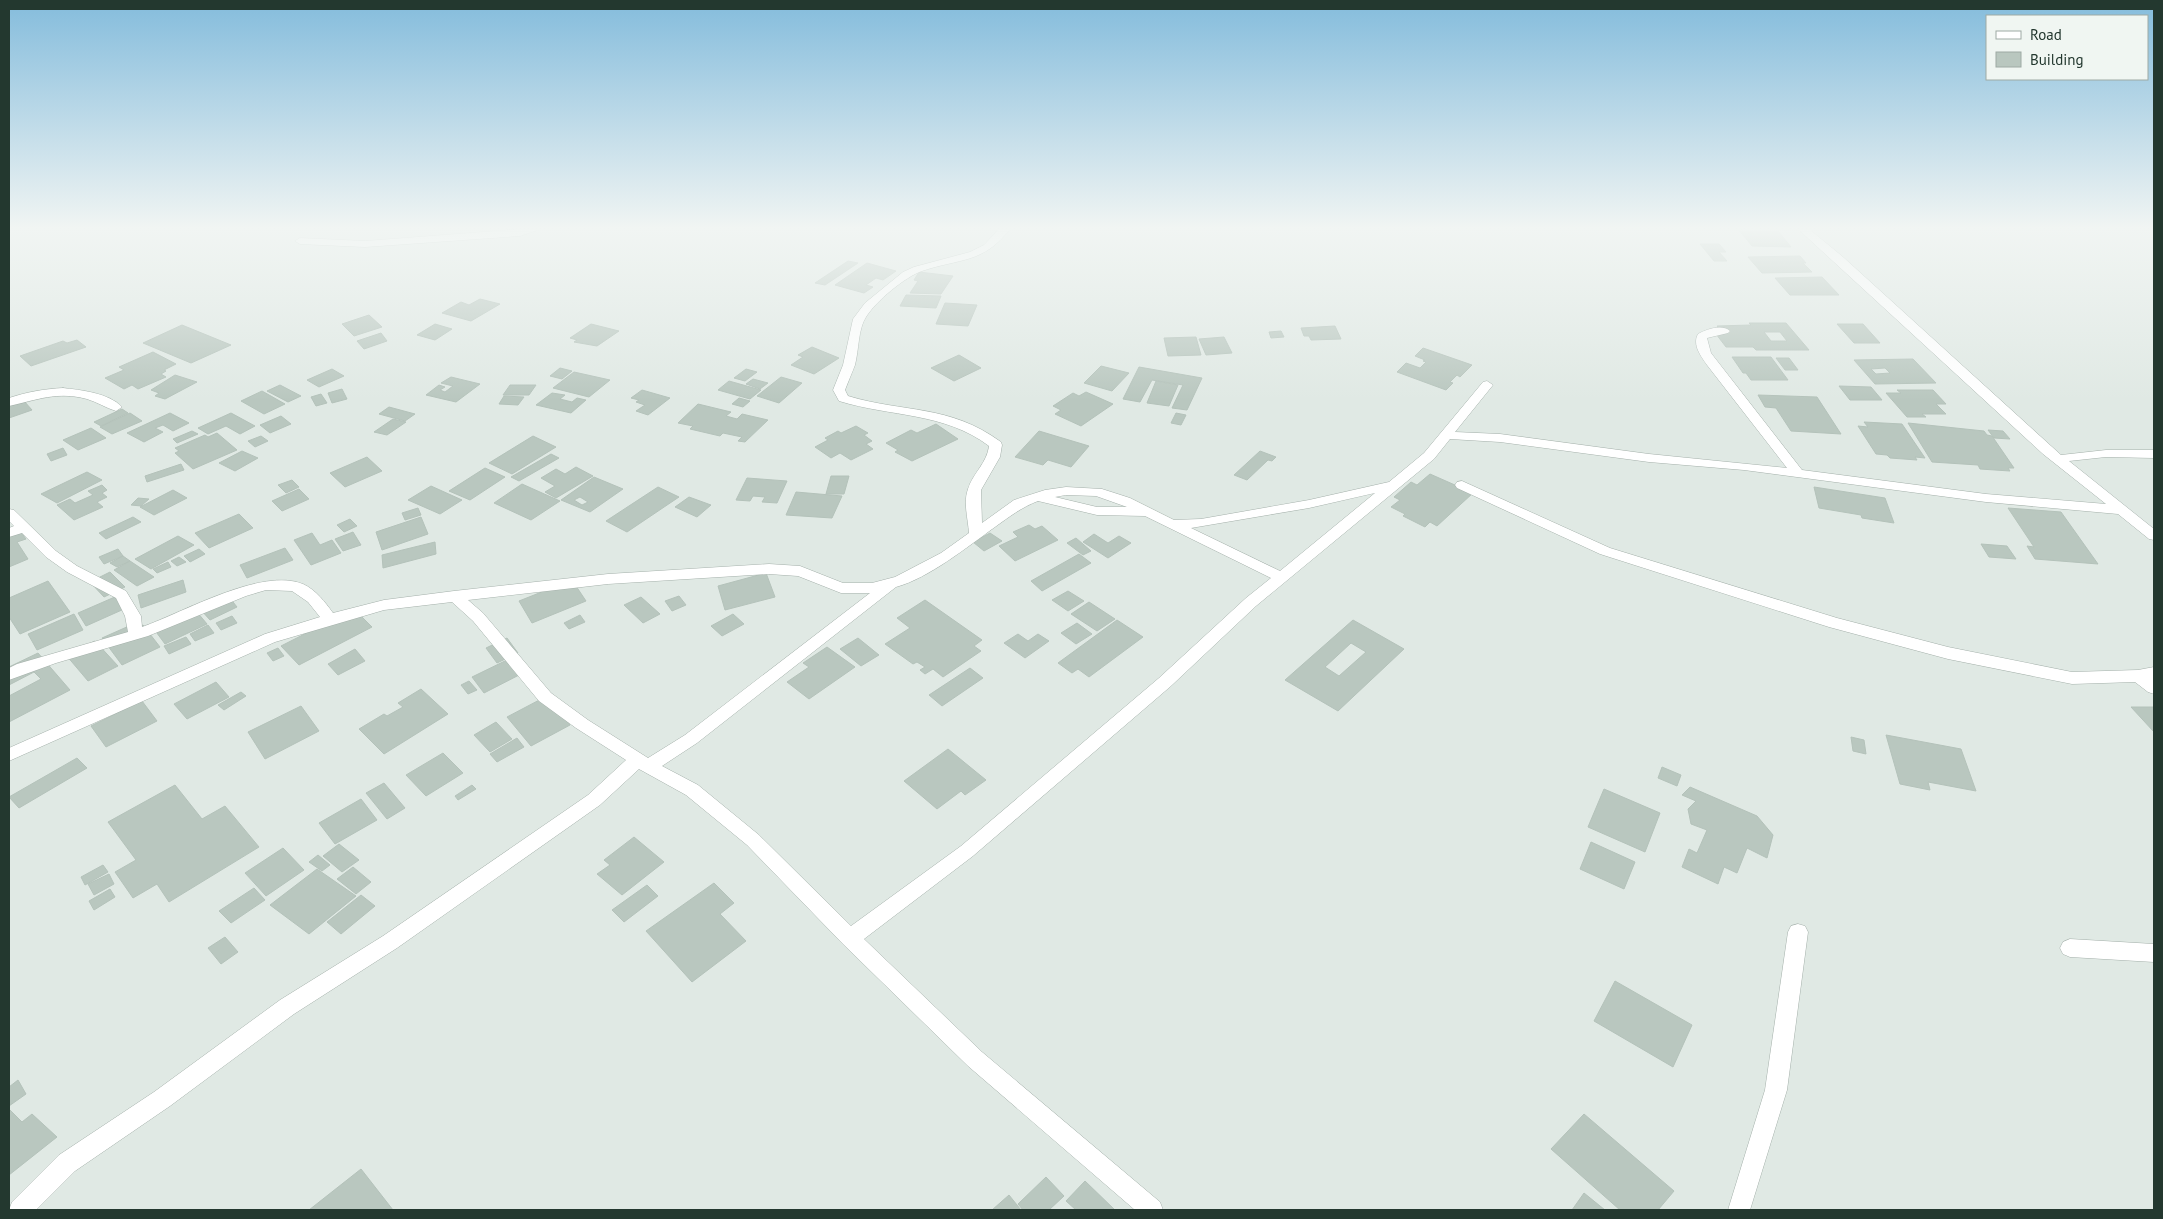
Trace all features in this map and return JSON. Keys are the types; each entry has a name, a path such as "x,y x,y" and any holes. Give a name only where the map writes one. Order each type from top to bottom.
{"street":[{"path":"892,286 869,305 859,319 849,366 839,390 843,398 856,403 936,416 970,428 996,446 996,455 984,471 974,490 976,534"},
{"path":"1868,286 2058,459 2154,536"},
{"path":"1724,331 1709,332 1702,336 1700,341 1702,348 1716,369 1798,473"},
{"path":"850,938 967,851 1165,682 1281,577 1429,456 1487,385"},
{"path":"9,402 33,394 69,392 106,401 116,407"},
{"path":"1445,435 1500,438 1640,457 1798,473 1986,498 2122,510"},
{"path":"2058,459 2083,454 2112,452 2154,454"},
{"path":"1462,485 1605,551 1834,623 1948,653 2072,678 2138,676 2154,673"},
{"path":"1172,524 1201,523 1309,504 1391,486"},
{"path":"20,1210 67,1163 162,1099 287,1007 390,942 587,806 643,762 691,739 894,583 946,556 1019,503 1066,491 1097,492 1148,512 1281,577"},
{"path":"9,513 51,554 72,569 121,595 133,616 136,634"},
{"path":"9,534 23,528"},
{"path":"9,755 270,638 330,619 384,605 608,579 769,569 800,571 841,588 872,588 894,583"},
{"path":"9,674 53,657 136,634 262,586 290,585 306,592 330,619"},
{"path":"454,596 478,617 545,697 582,724 692,790 753,840 850,938 981,1064 1152,1210"},
{"path":"2138,676 2154,688"},
{"path":"1739,1210 1776,1090 1798,932"},
{"path":"2070,948 2154,953"}],"building":[{"path":"838,286 873,287 864,293"},
{"path":"915,286 946,286 941,294 910,293"},
{"path":"1782,286 1830,286 1839,295 1790,295"},
{"path":"906,295 941,296 936,308 900,306"},
{"path":"480,299 500,304 471,321 442,313 461,302 469,305"},
{"path":"945,303 977,305 968,326 936,324"},
{"path":"369,315 382,327 354,336 342,324"},
{"path":"1749,323 1786,323 1809,350 1756,350 1753,347 1726,347 1716,334 1724,334 1717,326 1751,325","holes":["1764,332 1780,332 1787,341 1771,341"]},
{"path":"435,324 452,329 435,340 417,335"},
{"path":"591,324 619,331 597,346 574,342 577,340 570,338"},
{"path":"1837,324 1863,324 1880,343 1854,343"},
{"path":"182,325 231,345 191,363 143,343"},
{"path":"1335,326 1341,339 1311,340 1309,336 1304,336 1301,328"},
{"path":"1281,331 1284,337 1271,338 1269,332"},
{"path":"381,333 387,341 364,349 357,341"},
{"path":"1196,337 1201,355 1168,356 1164,338"},
{"path":"1224,337 1232,353 1206,355 1199,339"},
{"path":"77,340 86,347 31,366 20,356 63,341 67,343"},
{"path":"812,347 839,358 814,374 791,365 803,357 798,355"},
{"path":"1423,348 1472,365 1460,377 1457,375 1450,382 1453,383 1446,390 1397,372 1406,363 1420,368 1426,362 1415,356"},
{"path":"153,352 176,364 164,370 166,371 161,374 166,377 138,389 132,385 124,389 105,378 124,370 119,367"},
{"path":"959,355 981,368 954,381 931,368"},
{"path":"1732,357 1771,357 1788,380 1751,380 1746,373 1743,373"},
{"path":"1776,358 1789,358 1798,370 1785,370"},
{"path":"1913,359 1936,383 1875,384 1854,360","holes":["1885,368 1890,373 1876,374 1871,369"]},
{"path":"1101,366 1129,373 1112,391 1084,383"},
{"path":"1139,367 1202,378 1187,410 1172,408 1183,385 1152,380 1140,402 1123,399"},
{"path":"560,368 572,371 562,379 550,376"},
{"path":"332,369 344,376 319,387 307,380"},
{"path":"746,369 757,372 745,381 734,378"},
{"path":"574,372 610,380 589,397 553,388"},
{"path":"175,375 197,382 165,399 155,396 159,393 151,390"},
{"path":"451,377 480,384 456,402 426,395 439,385 445,387 440,390 445,392 453,386 441,383"},
{"path":"781,377 802,383 779,403 757,396"},
{"path":"753,379 768,383 760,389 746,384"},
{"path":"729,381 761,390 750,399 718,390"},
{"path":"1156,381 1178,385 1169,406 1147,403"},
{"path":"280,385 301,396 288,402 267,391"},
{"path":"510,385 536,385 529,395 503,395"},
{"path":"1839,386 1871,387 1882,400 1850,400"},
{"path":"342,389 347,399 332,403 328,393"},
{"path":"642,390 670,398 648,415 636,411 645,405 636,402 639,400 631,398"},
{"path":"1897,390 1933,390 1946,404 1936,404 1946,414 1922,414 1926,417 1907,417 1886,393 1901,393"},
{"path":"262,391 285,404 264,414 241,401"},
{"path":"1086,392 1113,404 1081,426 1055,414 1061,410 1053,406 1073,393 1079,396"},
{"path":"552,393 565,395 560,399 572,402 577,398 586,400 571,413 536,405"},
{"path":"321,394 327,403 316,406 311,397"},
{"path":"1758,395 1817,397 1841,434 1791,431 1776,408 1765,407"},
{"path":"504,396 524,397 518,405 499,404"},
{"path":"739,398 750,401 743,407 732,404"},
{"path":"24,401 32,410 9,418 9,406"},
{"path":"698,404 731,412 726,416 737,419 742,414 768,420 745,442 738,441 742,437 723,433 720,436 690,429 693,426 678,423"},
{"path":"389,407 415,414 405,421 379,414"},
{"path":"122,409 128,413 101,426 94,422"},
{"path":"130,413 142,421 112,434 100,427"},
{"path":"170,413 189,423 173,431 163,425 155,428 163,432 144,442 127,433"},
{"path":"231,413 255,426 240,434 226,426 208,434 198,428"},
{"path":"1176,413 1186,415 1181,425 1171,423"},
{"path":"281,416 291,424 270,433 260,425"},
{"path":"393,419 406,422 387,435 374,432"},
{"path":"1864,422 1902,424 1925,458 1915,457 1917,460 1890,458 1887,455 1876,454 1858,426 1868,427"},
{"path":"1908,423 1984,431 1987,435 1992,436 2014,468 2008,468 2010,471 1980,469 1978,465 1932,462"},
{"path":"936,424 958,439 912,461 895,452 898,450 886,443 911,430 917,433"},
{"path":"856,426 868,433 864,435 872,441 866,444 873,449 851,460 840,453 831,458 815,447 828,440 825,438 838,431 841,433"},
{"path":"91,428 106,438 78,450 63,440"},
{"path":"1988,430 2003,431 2010,439 1994,438"},
{"path":"192,431 198,434 177,443 173,439"},
{"path":"1039,431 1089,446 1071,467 1048,460 1043,465 1015,457"},
{"path":"217,433 237,450 193,469 175,453 179,451 175,448 205,435 208,437"},
{"path":"261,436 268,441 255,447 248,441"},
{"path":"533,436 556,447 512,474 489,463"},
{"path":"63,448 67,455 51,461 47,454"},
{"path":"242,451 258,458 235,471 219,463"},
{"path":"1260,451 1276,457 1272,461 1268,460 1247,480 1234,475"},
{"path":"551,454 559,458 519,481 511,477"},
{"path":"367,457 382,471 345,487 330,473"},
{"path":"181,464 184,470 147,482 145,476"},
{"path":"576,467 593,476 556,498 545,492 555,486 541,478 556,469 565,474"},
{"path":"485,468 505,477 470,500 449,491"},
{"path":"87,472 102,480 57,503 41,494"},
{"path":"1430,474 1473,493 1437,526 1430,522 1425,527 1403,516 1405,514 1391,507 1400,500 1394,497 1411,482 1417,485"},
{"path":"831,476 849,476 844,494 826,494"},
{"path":"594,477 623,489 590,512 561,500","holes":["580,497 588,502 582,505 574,500"]},
{"path":"747,478 787,481 777,503 762,502 765,497 753,496 750,501 736,500"},
{"path":"292,480 299,487 286,493 278,485"},
{"path":"522,484 560,501 531,520 494,503"},
{"path":"102,485 107,490 102,493 107,497 97,502 103,507 74,520 57,505 70,499 75,503 93,495 88,491"},
{"path":"431,486 462,500 440,514 408,500"},
{"path":"658,487 679,497 627,532 606,521"},
{"path":"1814,487 1885,498 1894,523 1819,508"},
{"path":"299,489 309,499 282,511 272,501"},
{"path":"173,490 187,498 154,515 140,507"},
{"path":"796,492 842,496 832,518 786,515"},
{"path":"689,497 711,505 697,517 675,507"},
{"path":"138,498 149,499 141,506 131,505"},
{"path":"418,508 421,515 405,520 402,513"},
{"path":"2008,508 2061,512 2098,564 2035,559 2027,546 2034,547"},
{"path":"239,514 253,528 209,548 195,533"},
{"path":"133,517 141,522 106,539 99,533"},
{"path":"421,517 428,534 382,550 376,532"},
{"path":"350,519 357,526 344,532 337,525"},
{"path":"1029,525 1035,529 1042,526 1058,540 1015,561 999,546 1018,537 1013,532"},
{"path":"18,528 26,539 17,542 28,559 9,567 9,532"},
{"path":"353,532 361,545 343,551 335,539"},
{"path":"312,533 320,545 332,540 341,553 311,565 294,540"},
{"path":"990,533 1002,541 984,551 973,542"},
{"path":"1094,534 1108,543 1119,536 1131,543 1108,558 1083,542"},
{"path":"178,536 194,545 151,569 135,559"},
{"path":"1076,538 1091,551 1083,555 1067,543"},
{"path":"435,542 436,554 383,568 382,555"},
{"path":"1981,544 2007,546 2016,559 1989,557"},
{"path":"285,548 293,560 247,578 240,565"},
{"path":"118,549 123,556 104,564 99,557"},
{"path":"199,549 205,554 190,562 184,556"},
{"path":"1079,554 1091,563 1042,591 1031,581"},
{"path":"123,556 130,561 117,567 110,563"},
{"path":"179,557 186,562 177,566 171,561"},
{"path":"130,561 154,577 137,586 114,570"},
{"path":"168,562 171,567 157,573 153,569"},
{"path":"110,572 125,587 104,597 90,582"},
{"path":"766,573 775,597 725,610 718,586"},
{"path":"183,580 186,592 141,608 138,595"},
{"path":"572,580 586,601 532,623 519,601"},
{"path":"48,581 70,612 20,634 9,617 9,598"},
{"path":"1068,591 1084,601 1068,611 1052,600"},
{"path":"124,593 133,605 86,626 78,613"},
{"path":"679,596 686,605 672,611 665,601"},
{"path":"229,597 237,607 210,620 201,610"},
{"path":"641,597 660,614 643,623 624,605"},
{"path":"925,600 982,640 974,646 981,651 943,677 933,669 925,674 920,670 925,667 917,662 913,664 885,644 910,628 897,618"},
{"path":"1089,602 1115,619 1097,631 1071,614"},
{"path":"192,606 207,624 165,644 151,625"},
{"path":"346,613 358,613 372,627 299,665 281,646"},
{"path":"74,614 83,630 37,650 28,634"},
{"path":"733,614 744,624 722,636 711,626"},
{"path":"580,615 585,622 569,629 564,623"},
{"path":"232,616 237,623 221,630 216,623"},
{"path":"1117,620 1143,637 1089,677 1078,669 1072,673 1058,663"},
{"path":"1353,620 1404,649 1338,711 1285,680","holes":["1351,643 1366,652 1339,676 1325,667"]},
{"path":"1077,623 1092,634 1076,644 1061,633"},
{"path":"143,625 160,647 122,665 102,638 129,626 132,630"},
{"path":"208,625 214,633 195,641 190,634"},
{"path":"1018,634 1028,641 1038,634 1049,641 1025,658 1004,643"},
{"path":"186,637 191,644 169,654 164,646"},
{"path":"507,638 518,653 497,663 486,648"},
{"path":"858,638 879,655 861,666 840,649"},
{"path":"95,641 118,666 88,681 66,655"},
{"path":"827,647 855,667 809,699 787,682 809,667 803,663"},
{"path":"278,648 284,656 273,661 267,653"},
{"path":"355,649 365,661 338,675 328,664"},
{"path":"38,653 70,690 9,722 9,696 41,679 34,672 9,685 9,667"},
{"path":"509,659 521,674 484,693 472,677"},
{"path":"970,668 983,678 942,706 929,695"},
{"path":"469,681 477,690 468,694 461,685"},
{"path":"216,682 229,697 187,719 174,704"},
{"path":"421,689 448,714 384,754 359,729 384,714 387,716 403,707 398,703"},
{"path":"241,692 246,696 224,710 218,705"},
{"path":"545,697 570,725 531,746 507,717"},
{"path":"142,701 157,721 106,747 91,726"},
{"path":"301,706 319,731 265,759 248,732"},
{"path":"2131,707 2154,707 2154,732"},
{"path":"496,722 512,739 490,752 474,735"},
{"path":"1886,735 1961,749 1976,791 1928,782 1930,790 1900,784"},
{"path":"1851,737 1864,740 1866,754 1853,751"},
{"path":"517,738 524,747 497,762 490,754"},
{"path":"948,749 986,780 965,795 961,791 937,809 904,781"},
{"path":"443,753 463,773 426,796 406,775"},
{"path":"77,758 87,768 19,808 9,797"},
{"path":"1662,767 1681,775 1677,786 1658,778"},
{"path":"384,783 405,808 387,819 366,793"},
{"path":"175,785 202,819 225,806 259,847 169,902 157,884 133,898 115,872 136,860 108,822"},
{"path":"472,785 476,789 458,800 455,796"},
{"path":"1690,787 1757,816 1773,835 1767,858 1747,848 1737,873 1724,867 1718,884 1682,867 1689,849 1697,853 1707,830 1691,824 1688,809 1696,801 1682,795"},
{"path":"1604,789 1660,813 1645,852 1588,827"},
{"path":"361,799 377,820 335,844 319,823"},
{"path":"634,837 664,862 622,895 597,874 610,865 604,860"},
{"path":"1591,842 1635,862 1624,889 1580,869"},
{"path":"339,844 359,860 342,872 323,856"},
{"path":"283,848 304,870 266,896 245,873"},
{"path":"318,855 330,865 322,871 309,862"},
{"path":"103,865 108,872 85,885 81,877"},
{"path":"353,867 371,882 356,894 337,879"},
{"path":"317,869 356,896 309,934 270,905"},
{"path":"109,874 114,884 94,895 88,884"},
{"path":"714,883 734,903 720,914 746,941 692,982 646,931"},
{"path":"647,885 658,896 624,922 612,910"},
{"path":"254,888 265,900 231,923 219,911"},
{"path":"110,889 115,897 94,910 89,901"},
{"path":"361,895 375,906 341,934 327,922"},
{"path":"225,937 238,952 221,964 208,948"},
{"path":"1615,981 1692,1025 1673,1067 1594,1021"},
{"path":"18,1080 26,1094 9,1106 9,1087"},
{"path":"10,1110 22,1122 32,1114 57,1137 9,1175 9,1112"},
{"path":"1584,1114 1674,1191 1658,1210 1620,1210 1551,1149"},
{"path":"361,1169 393,1210 309,1210"},
{"path":"1046,1177 1064,1196 1049,1210 1023,1210 1018,1204"},
{"path":"1085,1181 1115,1210 1076,1210 1066,1201"},
{"path":"1584,1193 1605,1210 1572,1210"},
{"path":"1009,1195 1021,1210 992,1210"}]}
